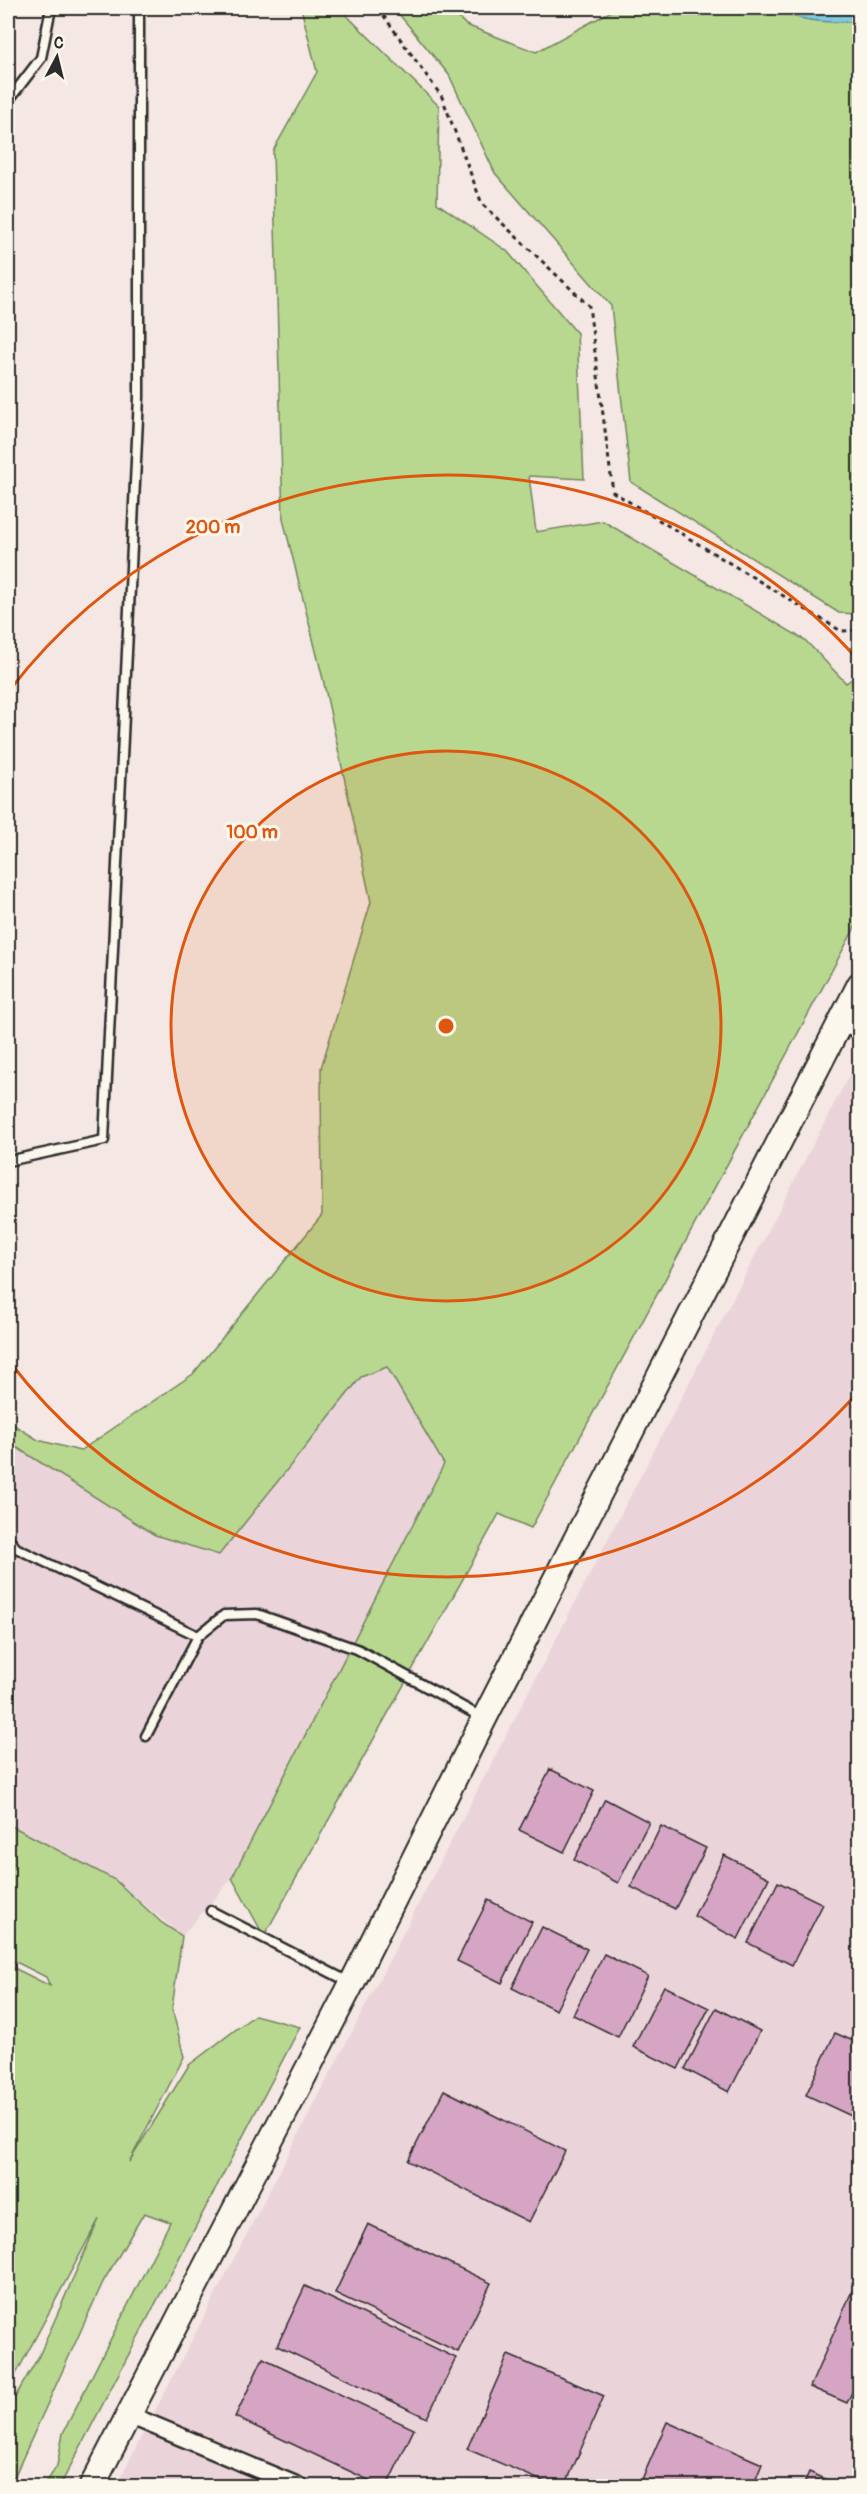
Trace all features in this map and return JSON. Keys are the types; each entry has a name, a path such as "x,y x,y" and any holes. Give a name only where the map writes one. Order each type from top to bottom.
{"main road":[{"path":"92,2487 352,1983 484,1719 850,1025 860,984"}],"street":[{"path":"129,2415 298,2487"}],"lane":[{"path":"8,101 41,58 51,8"},
{"path":"8,1161 104,1140 139,397 140,8"},
{"path":"8,1539 16,1548 198,1636"},
{"path":"146,1736 198,1636 224,1615 257,1614 359,1650 484,1719"},
{"path":"211,1911 352,1983"}],"path":[{"path":"378,8 442,97 482,204 589,306 613,492 841,631 860,630"}],"shaded area":[{"path":"859,1056 859,2486 116,2486"},
{"path":"387,1367 444,1464 232,1878 182,1936 115,1880 8,1824 8,1442 155,1535 219,1555 361,1377"}],"green space":[{"path":"301,8 339,8 439,106 437,203 507,251 577,333 584,479 529,476 536,532 603,521 805,640 846,683 859,674 859,920 531,1528 499,1514 264,1936 232,1878 444,1464 387,1367 361,1377 219,1555 155,1535 8,1442 8,1421 38,1440 80,1451 193,1374 322,1215 321,1068 371,902 323,679 283,519 273,151 317,72"},
{"path":"394,8 449,8 466,25 536,52 617,8 859,8 859,614 839,613 631,482 611,306 495,173 449,75"},
{"path":"8,1824 115,1880 162,1923 182,1936 172,2008 184,2057 129,2162 189,2065 255,2015 300,2027 60,2486 44,2486 57,2466 63,2433 170,2222 144,2213 103,2282 10,2486 8,2486 8,2409 39,2356 99,2219 8,2389 8,1965 50,1986 46,1977 8,1958"}],"water":[{"path":"781,8 859,8 859,22 806,19 796,17"}],"building":[{"path":"550,1769 594,1791 564,1852 519,1830"},
{"path":"605,1799 649,1822 618,1883 574,1860"},
{"path":"661,1826 706,1848 675,1909 631,1887"},
{"path":"724,1855 769,1878 738,1939 694,1916"},
{"path":"778,1882 823,1904 792,1965 748,1943"},
{"path":"488,1900 532,1922 502,1983 457,1961"},
{"path":"542,1927 587,1949 556,2010 512,1988"},
{"path":"604,1954 648,1976 618,2037 573,2015"},
{"path":"664,1986 709,2008 678,2069 633,2047"},
{"path":"716,2008 760,2031 729,2092 685,2069"},
{"path":"835,2033 860,2044 860,2120 806,2095"},
{"path":"444,2090 565,2151 529,2222 408,2161"},
{"path":"368,2224 491,2283 458,2352 335,2293"},
{"path":"305,2286 456,2358 427,2418 277,2346"},
{"path":"852,2291 860,2294 860,2375 847,2403 810,2387"},
{"path":"508,2355 604,2396 565,2486 554,2486 467,2449"},
{"path":"263,2358 414,2429 387,2486 381,2486 235,2417"},
{"path":"667,2422 762,2464 753,2486 639,2486"},
{"path":"809,2472 842,2486 803,2486"}]}
